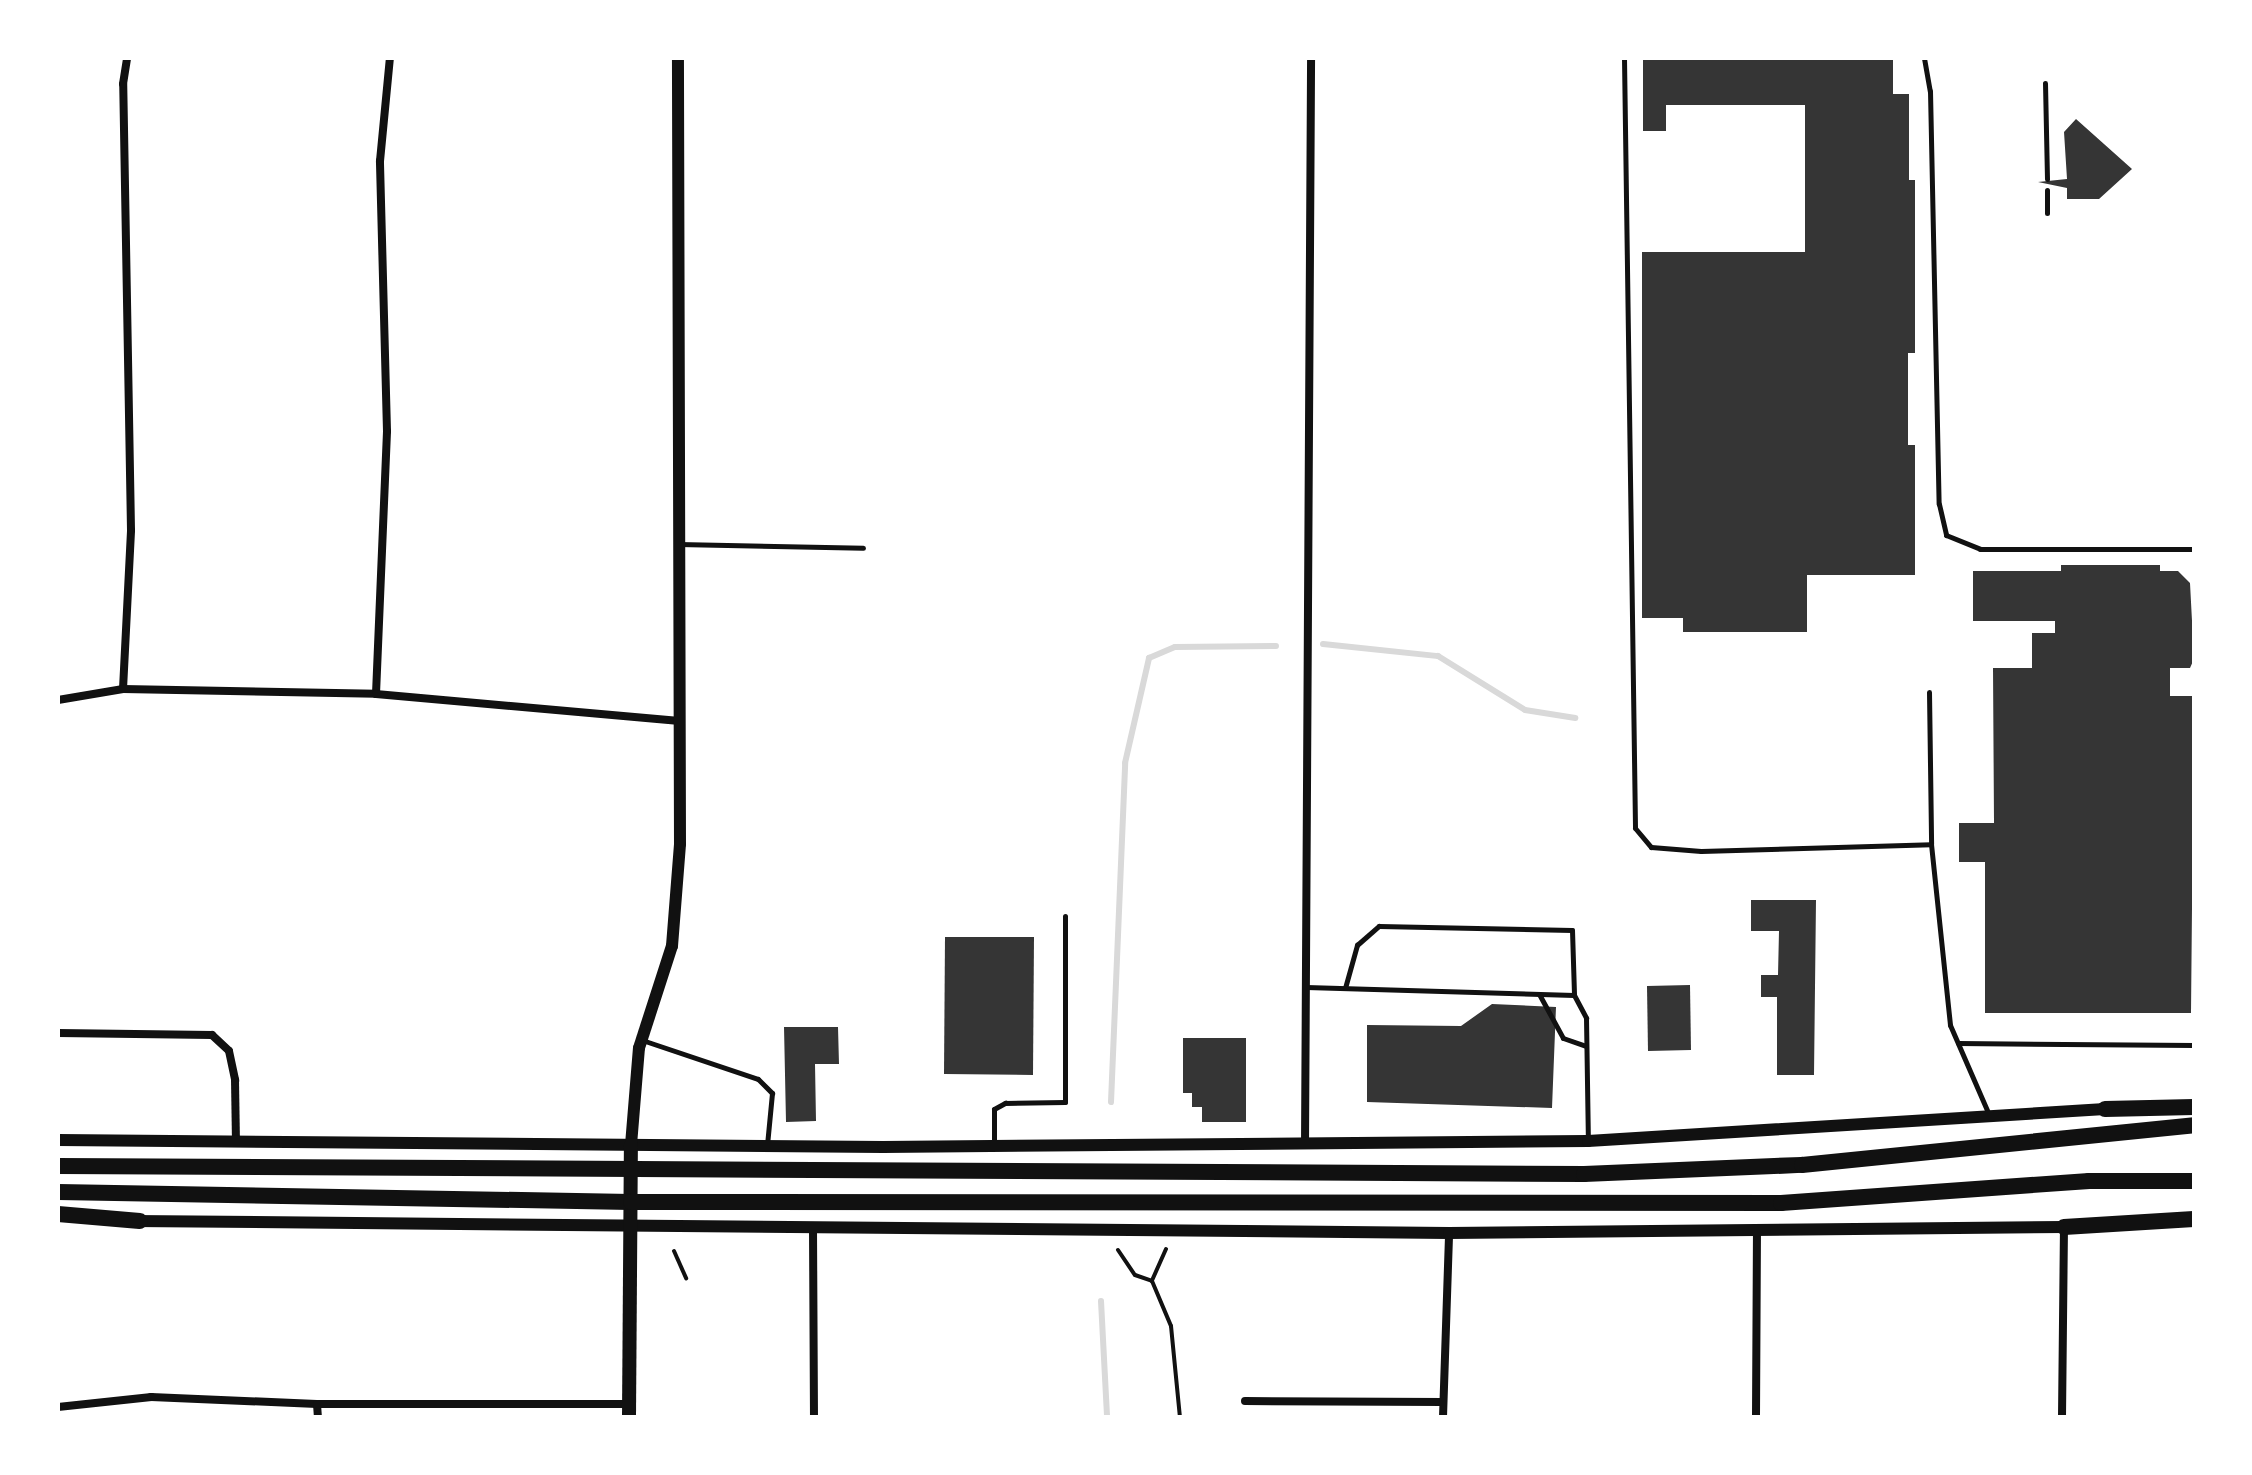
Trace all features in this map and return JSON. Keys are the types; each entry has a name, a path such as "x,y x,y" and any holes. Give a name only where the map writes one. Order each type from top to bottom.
{"highway":[{"path":"2105,1109 2194,1107"},
{"path":"58,1166 631,1172 1584,1174 1802,1165 2194,1125"},
{"path":"58,1192 631,1202 1781,1203 2089,1181 2194,1181"},
{"path":"58,1214 140,1221"},
{"path":"2064,1227 2194,1219"}],"main road":[{"path":"629,1410 631,1145"}],"street":[{"path":"123,689 131,530 123,84 127,58"},
{"path":"376,694 387,431 380,161 390,58"},
{"path":"631,1145 641,1040 672,946 680,844 677,721 678,58"},
{"path":"1305,1145 1311,58"},
{"path":"58,700 123,689 376,694 677,721"},
{"path":"58,1033 212,1035 229,1051 236,1141"},
{"path":"58,1140 767,1146 1588,1141 2105,1109"},
{"path":"58,1221 1449,1233 2064,1227 2062,1417"},
{"path":"813,1228 814,1417"},
{"path":"1756,1417 1757,1230"},
{"path":"1443,1417 1449,1233"},
{"path":"58,1407 151,1397 317,1404 629,1410"},
{"path":"1245,1401 1443,1402"},
{"path":"317,1404 318,1417"}],"lane":[{"path":"1624,58 1635,828 1651,847 1701,851 1931,844"},
{"path":"1924,58 1930,91 1939,504 1946,535 1980,549 2194,549"},
{"path":"2045,83 2047,179"},
{"path":"2047,190 2047,213"},
{"path":"677,544 863,548"},
{"path":"1929,692 1931,844 1950,1025 1991,1117"},
{"path":"994,1146 994,1109 1005,1103 1065,1102 1065,916"},
{"path":"1345,988 1357,945 1379,926 1572,930 1574,995 1586,1018 1588,1141"},
{"path":"1306,987 1574,995"},
{"path":"1539,994 1563,1038 1586,1046"},
{"path":"641,1040 758,1079 772,1093 767,1146"},
{"path":"1958,1043 2194,1045"}],"path":[{"path":"1166,1249 1152,1281 1171,1326 1180,1417"},
{"path":"1118,1250 1135,1275 1152,1281"},
{"path":"674,1251 686,1278"}],"building":[{"path":"1643,58 1893,58 1893,94 1909,94 1909,180 1915,180 1915,353 1908,353 1908,445 1915,445 1915,575 1807,575 1807,632 1683,632 1683,618 1642,618 1642,252 1805,252 1805,105 1666,105 1666,131 1643,131"},
{"path":"2076,119 2132,169 2099,199 2067,199 2067,188 2038,182 2067,179 2064,132"},
{"path":"2061,565 2160,565 2160,571 2178,571 2190,583 2194,659 2190,668 2170,668 2170,696 2194,696 2191,1013 1985,1013 1985,862 1959,862 1959,823 1994,823 1993,668 2032,668 2032,633 2055,633 2055,621 1973,621 1973,571 2061,571"},
{"path":"1751,900 1816,900 1814,1075 1777,1075 1777,997 1761,997 1761,975 1778,975 1779,931 1751,931"},
{"path":"945,937 1034,937 1033,1075 944,1074"},
{"path":"1690,985 1691,1050 1648,1051 1647,986"},
{"path":"1492,1004 1556,1007 1552,1108 1367,1102 1367,1025 1461,1026"},
{"path":"784,1027 838,1027 839,1064 815,1064 816,1121 786,1122"},
{"path":"1183,1038 1246,1038 1246,1122 1202,1122 1202,1107 1192,1107 1192,1093 1183,1093"}],"waterway":[{"path":"1323,644 1438,656 1525,710 1575,718"},
{"path":"1111,1102 1125,763 1149,658 1175,647 1276,646"},
{"path":"1101,1301 1107,1417"}]}
